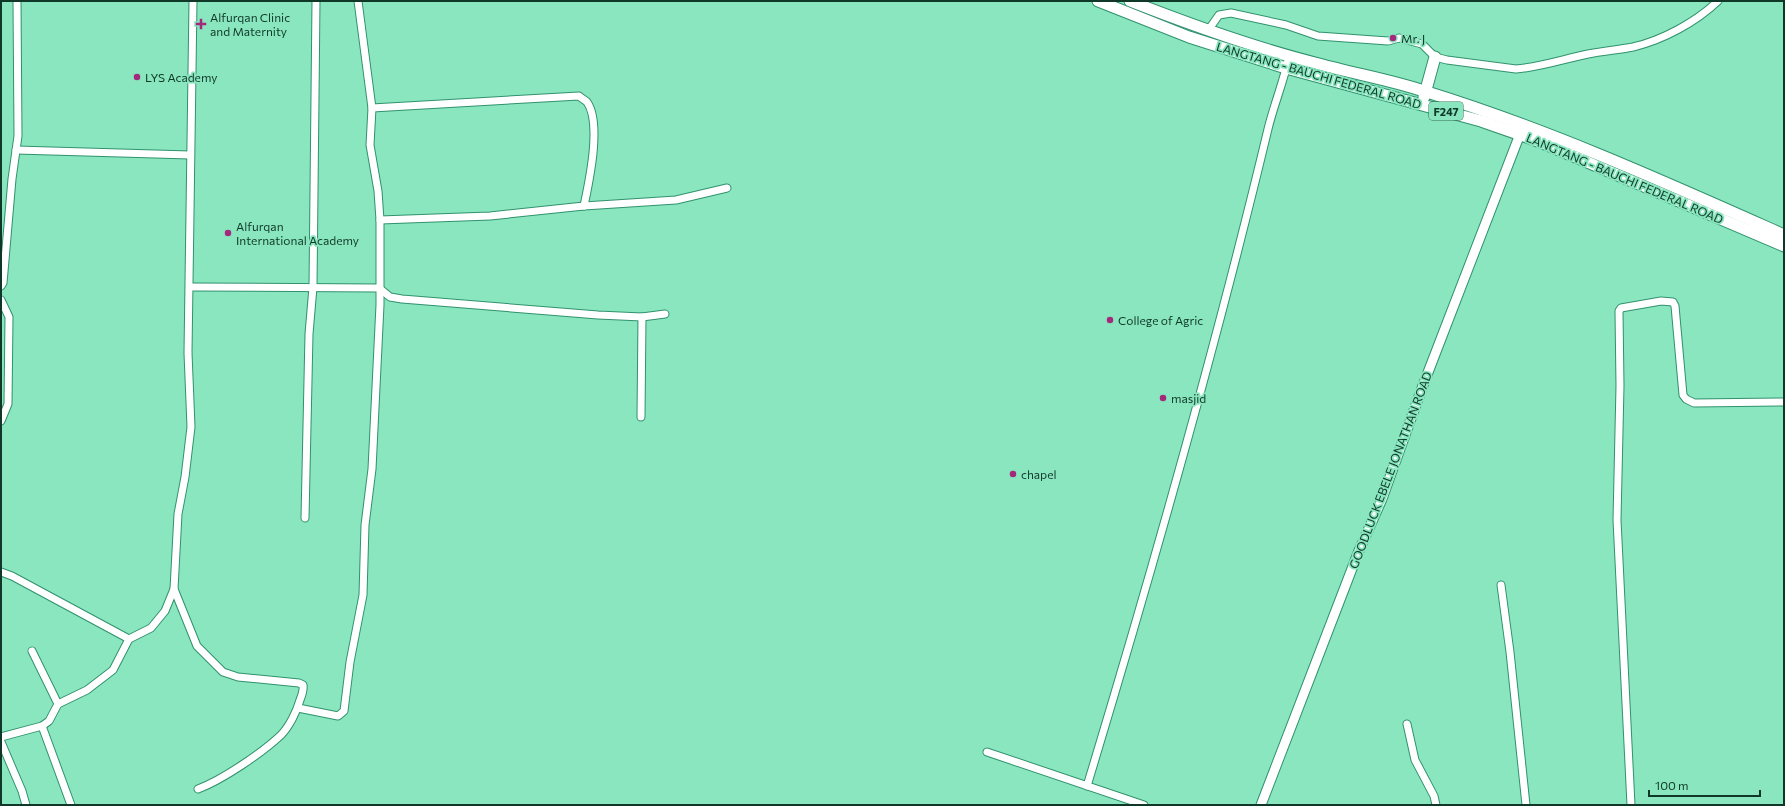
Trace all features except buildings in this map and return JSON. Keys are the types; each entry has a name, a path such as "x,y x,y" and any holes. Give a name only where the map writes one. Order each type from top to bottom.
{"main road":[{"name":"LANGTANG - BAUCHI FEDERAL ROAD","path":"1098,1 1189,37 1286,68 1423,105 1520,134 1660,192 1784,246"},
{"name":"F247","path":"1130,1 1289,56 1425,91 1492,113 1593,152 1784,234"},
{"path":"1423,105 1425,91 1435,57"},
{"name":"GOODLUCK EBELE JONATHAN ROAD","path":"1261,805 1358,553 1382,499 1422,388 1520,134"}],"street":[{"path":"1,286 3,283 18,136 17,1"},
{"path":"1,737 42,726 49,720 58,704 87,690 113,670 129,639 151,628 165,611 174,589 178,514 185,477 191,427 188,353 193,1"},
{"path":"305,518 309,334 313,286 316,1"},
{"path":"298,708 338,716 342,714 346,705 350,662 361,613 365,573 366,525 372,469 380,220 370,145 372,108 358,1"},
{"path":"1208,29 1219,15 1231,13 1286,25 1318,36 1388,42 1399,38 1422,44 1435,57 1495,67 1528,68 1589,53 1634,47 1662,37 1693,20 1718,1"},
{"path":"1088,786 1134,632 1211,356 1270,122 1289,56"},
{"path":"372,108 579,96 586,102 594,127 593,153 584,206"},
{"path":"16,150 190,155"},
{"path":"380,220 490,216 584,206 676,200 727,188"},
{"path":"190,287 313,286 379,288 390,296 402,299 598,315 642,317 665,314"},
{"path":"1,300 9,317 8,404 1,421"},
{"path":"1631,805 1617,520 1620,386 1619,311 1621,308 1661,301 1673,302 1675,306 1683,395 1689,401 1694,403 1784,402"},
{"path":"641,418 642,317"},
{"path":"1,572 12,576 129,639"},
{"path":"1501,585 1511,660 1526,805"},
{"path":"174,589 191,635 202,653 223,672 238,677 300,683 303,685 304,689 298,708 282,734 234,769 211,784 198,790"},
{"path":"32,651 58,704"},
{"path":"1407,724 1415,760 1434,796 1436,805"},
{"path":"42,726 71,805"},
{"path":"1,742 22,791 26,805"},
{"path":"987,752 1144,805"}],"place":[{"name":"Alfurqan Clinic and Maternity","path":"201,24"},
{"name":"Mr. J","path":"1393,38"},
{"name":"LYS Academy","path":"137,77"},
{"name":"Alfurqan International Academy","path":"228,233"},
{"name":"College of Agric","path":"1110,320"},
{"name":"masjid","path":"1163,398"},
{"name":"chapel","path":"1013,474"}]}
